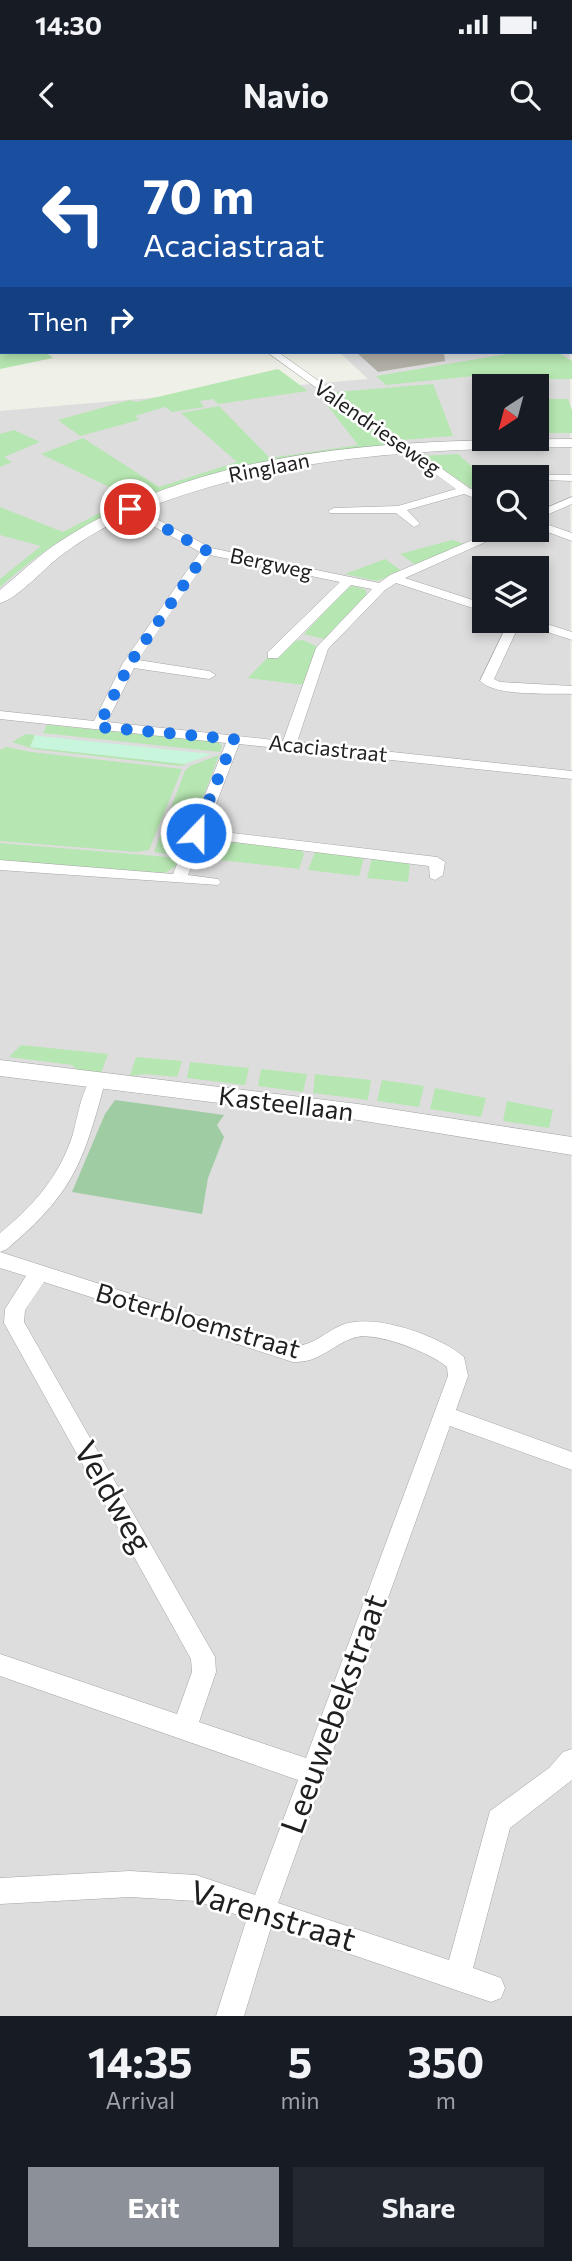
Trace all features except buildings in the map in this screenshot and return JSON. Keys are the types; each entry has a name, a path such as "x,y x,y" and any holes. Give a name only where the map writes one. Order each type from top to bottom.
{"street":[{"name":"Valendrieseweg","path":"275,354 472,493"},
{"name":"Ringlaan","path":"0,598 55,552 130,509 246,471 324,458 406,449 572,443"},
{"path":"549,478 572,478"},
{"path":"334,511 399,509 465,490"},
{"path":"549,511 572,500"},
{"name":"Bergweg","path":"130,509 207,551 381,587"},
{"path":"399,509 414,524"},
{"path":"549,528 572,537"},
{"path":"289,744 325,643 381,587 394,578 478,542"},
{"path":"98,727 130,663 207,551"},
{"path":"394,578 472,604"},
{"path":"273,655 349,580"},
{"path":"549,629 572,636"},
{"path":"509,633 487,681 497,686 572,690"},
{"path":"294,635 325,643"},
{"path":"130,663 209,675"},
{"name":"Acaciastraat","path":"0,715 572,775"},
{"path":"179,878 234,739"},
{"path":"196,833 437,862 435,875"},
{"path":"0,865 213,881"},
{"name":"Kasteellaan","path":"0,1068 96,1082 358,1112 572,1146"},
{"path":"0,1244 44,1208 67,1177 96,1082"},
{"name":"Boterbloemstraat","path":"0,1260 293,1354 312,1353 349,1331 364,1328 447,1352 457,1363 459,1370 444,1415"},
{"name":"Veldweg","path":"39,1273 15,1309 13,1323 203,1657 204,1672 185,1728"},
{"path":"444,1415 572,1461"},
{"name":"Leeuwebekstraat","path":"230,2016 263,1909 444,1415"},
{"path":"0,1665 312,1773"},
{"path":"458,1976 499,1820 558,1777 572,1761"},
{"name":"Varenstraat","path":"0,1891 165,1884 207,1891 491,1988"}],"shaded area":[{"path":"341,354 570,354 572,2016 0,2016 0,411 368,379"}],"green space":[{"path":"0,354 48,354 53,358 0,369"},
{"path":"507,354 560,354 572,361 572,379 550,379 550,374 472,374 472,376 386,385 376,376"},
{"path":"278,369 308,391 218,404 213,399 200,401 204,407 172,412 165,407 135,416 139,420 80,436 58,420 130,400 136,402"},
{"path":"433,384 453,436 403,440 336,392"},
{"path":"318,393 323,393 388,441 390,446 282,462 183,485 90,523 44,551 0,587 0,579 41,546 0,535 0,507 63,532 130,497 41,454 83,438 159,487 237,462 181,413 219,406 270,458 358,445"},
{"path":"550,399 568,399 572,411 572,433 550,433"},
{"path":"14,430 40,442 4,457 12,462 0,467 0,434"},
{"path":"458,454 472,466 472,489 422,456"},
{"path":"452,540 465,544 416,565 400,554"},
{"path":"385,559 402,571 377,581 345,574"},
{"path":"354,586 366,590 366,595 324,639 304,634 347,588"},
{"path":"303,640 318,647 304,685 248,678 268,657 276,659 294,641"},
{"path":"47,725 217,741 222,746 220,752 43,733"},
{"path":"26,734 35,735 30,747 185,764 212,754 181,766 34,749 12,742"},
{"path":"35,735 212,754 185,764 30,747"},
{"path":"6,747 182,769 149,850 136,852 0,841 0,750"},
{"path":"219,755 181,856 154,852 185,771 190,766"},
{"path":"213,840 302,850 304,854 299,869 194,857 201,842"},
{"path":"0,843 179,858 175,867 164,873 0,861"},
{"path":"315,852 364,857 359,876 308,870"},
{"path":"372,858 410,863 408,882 367,878"},
{"path":"21,1045 108,1054 101,1073 77,1070 72,1065 9,1057"},
{"path":"136,1057 182,1061 177,1077 145,1074 130,1076"},
{"path":"190,1062 249,1068 245,1085 187,1078"},
{"path":"261,1069 307,1074 303,1092 258,1086"},
{"path":"315,1074 371,1080 368,1100 313,1093"},
{"path":"382,1080 424,1086 419,1107 377,1101"},
{"path":"435,1088 486,1098 481,1117 430,1109"},
{"path":"115,1100 224,1115 217,1125 224,1137 208,1178 202,1214 72,1192 105,1114"},
{"path":"507,1101 553,1110 549,1128 503,1121"}],"route":[{"path":"130,509 207,551 130,663 98,727 234,739 196,833"}]}
